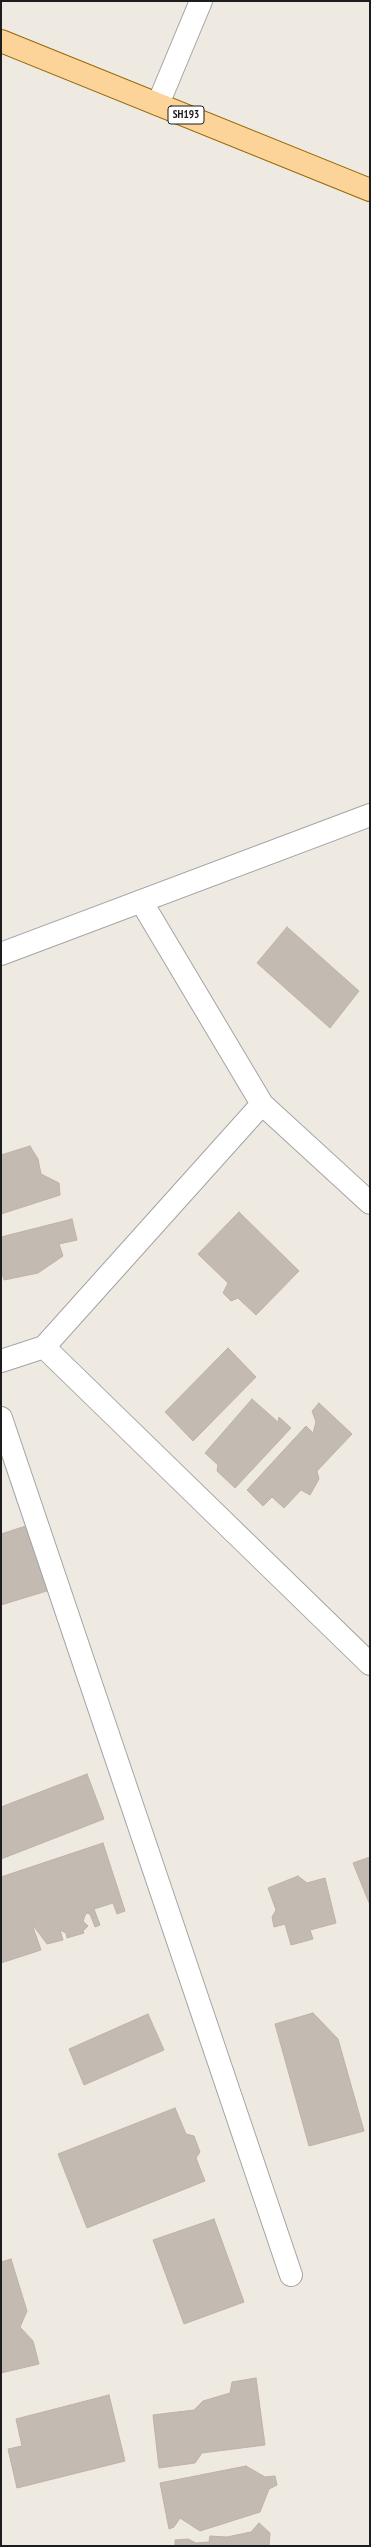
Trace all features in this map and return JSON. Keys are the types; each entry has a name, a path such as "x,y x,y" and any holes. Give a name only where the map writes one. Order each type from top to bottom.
{"main road":[{"name":"SH193","path":"1,41 370,190"}],"street":[{"path":"158,104 201,1"},
{"path":"1,954 370,815"},
{"path":"141,901 262,1104 370,1203"},
{"path":"1,1361 44,1347 262,1104"},
{"path":"44,1347 370,1664"},
{"path":"1,1418 291,2275"}],"building":[{"path":"287,927 359,991 330,1028 257,963"},
{"path":"30,1146 38,1159 41,1174 59,1183 60,1195 1,1214 1,1155"},
{"path":"239,1212 299,1271 256,1315 238,1298 231,1301 223,1293 228,1283 198,1254"},
{"path":"72,1219 77,1240 59,1244 63,1256 38,1273 4,1280 1,1269 1,1237"},
{"path":"228,1348 256,1377 193,1441 165,1412"},
{"path":"252,1399 278,1422 279,1417 291,1428 235,1488 217,1471 218,1465 205,1453"},
{"path":"319,1403 352,1434 317,1471 319,1479 310,1495 301,1490 284,1508 272,1497 263,1506 247,1490 306,1426 313,1433 316,1422 312,1411"},
{"path":"29,1525 50,1590 1,1605 1,1534"},
{"path":"87,1774 104,1819 1,1859 1,1807"},
{"path":"103,1843 125,1911 117,1914 113,1903 94,1909 100,1925 95,1927 90,1914 86,1913 83,1921 88,1926 83,1931 84,1933 67,1938 66,1933 60,1930 63,1940 47,1944 32,1924 41,1950 1,1963 1,1877"},
{"path":"370,1857 370,1905 353,1863"},
{"path":"298,1876 307,1883 325,1878 336,1923 310,1930 313,1939 291,1945 285,1924 274,1927 272,1917 276,1910 268,1888"},
{"path":"313,2013 338,2039 364,2131 309,2146 275,2024"},
{"path":"148,2014 164,2050 84,2085 69,2049"},
{"path":"175,2108 186,2134 194,2136 200,2152 196,2158 205,2181 87,2228 58,2154"},
{"path":"214,2219 244,2302 184,2324 153,2240"},
{"path":"11,2259 27,2311 20,2327 33,2341 39,2364 1,2373 1,2262"},
{"path":"256,2378 265,2445 202,2453 195,2463 159,2468 153,2415 194,2410 203,2401 230,2393 232,2382"},
{"path":"109,2395 125,2461 17,2488 8,2449 22,2446 16,2419"},
{"path":"246,2466 265,2477 275,2476 277,2485 269,2489 260,2512 200,2531 180,2518 174,2527 169,2529 160,2483"},
{"path":"259,2523 270,2533 269,2546 175,2546 175,2540 188,2539 196,2543 209,2542 210,2536 227,2537 251,2532"}]}
